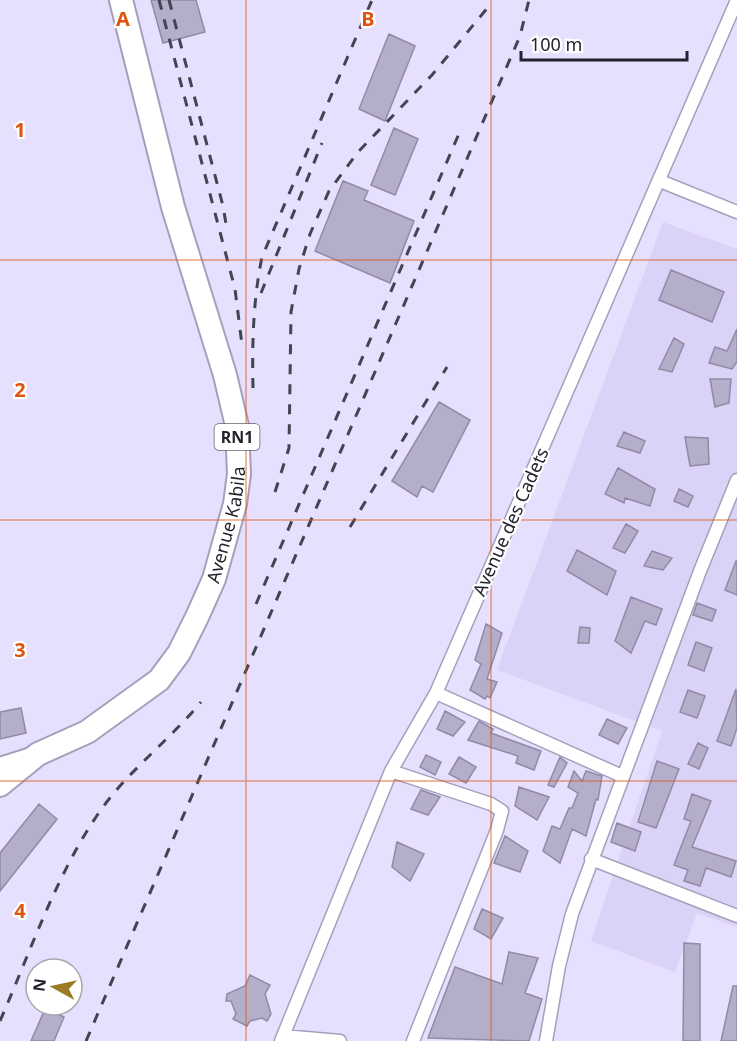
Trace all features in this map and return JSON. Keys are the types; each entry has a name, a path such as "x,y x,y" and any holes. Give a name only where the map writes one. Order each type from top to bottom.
{"highway":[{"name":"Avenue Kabila","path":"0,785 38,754 87,732 159,680 179,652 214,579 235,504 238,474 235,415 225,375 173,207 121,0"}],"street":[{"name":"Avenue des Cadets","path":"282,1039 391,771 436,693 737,0"},
{"path":"660,181 737,212"},
{"path":"546,1041 558,966 572,914 622,776 737,480"},
{"path":"436,693 622,776"},
{"path":"0,765 38,754"},
{"path":"391,771 491,804 502,811 497,830 413,1041"},
{"path":"591,859 737,916"},
{"path":"282,1039 340,1041"}],"shaded area":[{"path":"663,222 737,249 737,927 697,913 675,972 591,941 662,731 497,670"}],"building":[{"path":"151,0 196,0 205,32 163,43"},
{"path":"389,34 415,46 385,121 359,109"},
{"path":"394,128 418,139 395,195 371,185"},
{"path":"343,181 368,191 364,200 414,221 390,283 315,251"},
{"path":"671,270 724,292 712,322 659,300"},
{"path":"737,329 737,362 732,369 709,363 715,347 727,351"},
{"path":"674,338 684,344 672,372 659,369"},
{"path":"710,379 731,379 729,403 715,407"},
{"path":"439,402 470,420 433,492 422,486 417,497 392,481"},
{"path":"624,432 645,441 640,453 617,446"},
{"path":"685,437 708,438 709,464 690,466"},
{"path":"618,468 655,489 650,506 625,498 624,503 605,494"},
{"path":"679,489 693,496 688,507 674,501"},
{"path":"626,524 638,531 625,553 613,548"},
{"path":"577,550 616,571 607,595 567,571"},
{"path":"652,551 672,558 663,570 644,566"},
{"path":"737,561 737,595 725,590"},
{"path":"631,597 662,609 656,625 645,621 631,653 615,641"},
{"path":"697,603 716,610 712,621 693,615"},
{"path":"486,624 502,633 487,679 497,682 490,698 487,696 485,699 470,690 481,664 475,660"},
{"path":"580,627 590,628 589,643 578,643"},
{"path":"696,642 712,648 704,671 688,665"},
{"path":"736,689 737,728 731,746 717,741"},
{"path":"688,690 705,696 697,718 680,712"},
{"path":"21,708 26,733 0,739 0,712"},
{"path":"445,711 465,722 453,736 437,729"},
{"path":"607,719 627,728 618,744 599,735"},
{"path":"479,721 493,729 491,733 541,751 534,770 516,763 518,756 468,740"},
{"path":"698,743 708,748 699,769 688,764"},
{"path":"426,755 441,762 435,775 420,767"},
{"path":"459,757 476,767 466,783 449,774"},
{"path":"560,757 567,763 554,787 548,785"},
{"path":"657,761 679,769 656,828 638,822"},
{"path":"574,771 582,781 586,771 602,776 598,800 596,799 586,836 572,829 560,863 543,851 552,826 560,829 578,793 568,787"},
{"path":"519,787 549,797 537,820 515,806"},
{"path":"421,790 440,797 428,815 411,809"},
{"path":"692,794 711,801 692,847 736,861 731,877 706,868 700,886 684,881 688,870 674,865 691,821 684,819"},
{"path":"39,804 57,819 0,891 0,853"},
{"path":"617,823 641,832 635,851 611,842"},
{"path":"505,836 528,851 520,872 494,863"},
{"path":"397,842 424,854 410,881 392,867"},
{"path":"482,909 503,918 491,939 474,929"},
{"path":"684,943 700,944 700,1041 683,1041"},
{"path":"509,952 538,958 525,993 542,999 529,1041 428,1038 455,967 502,984"},
{"path":"250,975 270,985 265,994 271,1014 267,1021 262,1018 250,1021 247,1026 233,1019 236,1014 231,1001 226,1001 227,994 245,986"},
{"path":"733,986 737,986 737,1041 721,1041"},
{"path":"42,1017 64,1017 54,1041 31,1041"}],"railway":[{"path":"159,0 235,289 242,345"},
{"path":"169,0 223,206 227,230"},
{"path":"253,388 254,322 262,257 372,0"},
{"path":"86,1041 520,36 529,0"},
{"path":"275,492 289,448 291,312 299,269 310,234 329,191 358,152 432,75 489,6"},
{"path":"256,604 461,129"},
{"path":"261,293 322,143"},
{"path":"350,527 447,367"},
{"path":"0,1021 55,891 96,817 133,772 201,702"}]}
